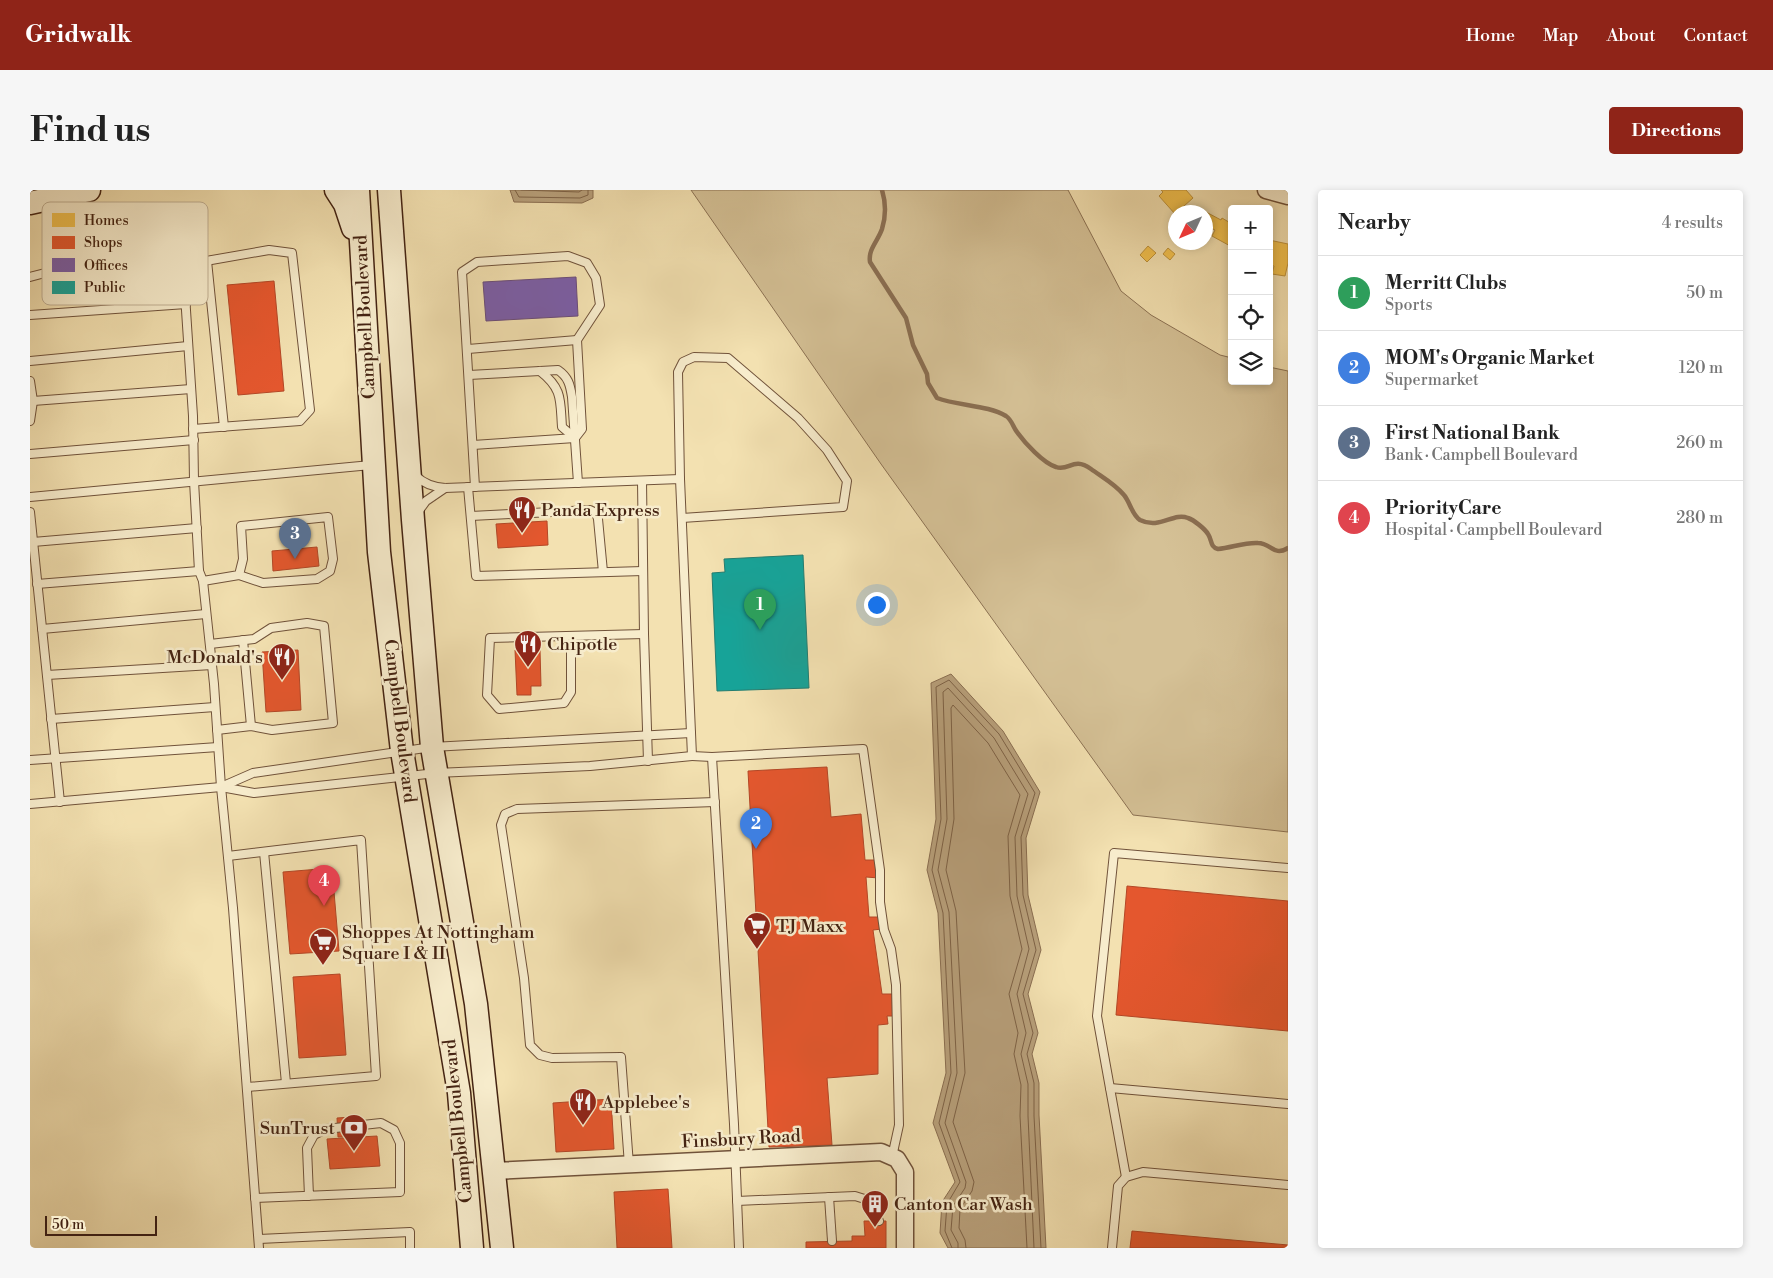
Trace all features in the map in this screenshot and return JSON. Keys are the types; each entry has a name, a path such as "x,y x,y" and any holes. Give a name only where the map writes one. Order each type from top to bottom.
{"main road":[{"path":"30,203 89,190"},
{"path":"336,190 345,204 362,262"},
{"name":"Campbell Boulevard","path":"358,190 379,552 402,751 458,1093 472,1248"},
{"name":"Campbell Boulevard","path":"390,190 432,747 476,1004 502,1248"}],"street":[{"path":"1266,190 1288,196"},
{"name":"Finsbury Road","path":"494,1172 881,1152 892,1157"},
{"path":"892,1157 897,1159 905,1172 905,1248"}],"lane":[{"path":"193,429 300,421 310,410 292,253 269,250 208,261"},
{"path":"473,445 575,438 582,429 577,340 600,306 596,278 587,263 568,256 477,262 462,272 473,445 471,516 476,576 643,571"},
{"path":"208,271 224,427"},
{"path":"30,315 172,305"},
{"path":"186,305 199,571 203,581 216,707 221,787 248,1087 259,1248"},
{"path":"468,349 577,340"},
{"path":"30,361 188,346"},
{"path":"682,518 843,507 847,482 827,450 798,418 728,358 694,357 683,362 678,372 680,479 692,756"},
{"path":"469,375 558,370 565,375 570,384 578,483"},
{"path":"540,371 555,385 559,394 562,427 575,438"},
{"path":"30,382 33,401 30,421"},
{"path":"33,401 191,389"},
{"path":"30,454 194,440"},
{"path":"30,497 373,465"},
{"path":"410,468 422,482 435,487 445,488 680,479"},
{"path":"642,481 648,761"},
{"path":"414,520 426,501 445,488"},
{"path":"471,516 590,510 596,513 598,519 603,572"},
{"path":"30,512 60,802"},
{"path":"203,581 240,575 263,583 317,579 330,571 333,559 328,517 241,526 243,559 240,575"},
{"path":"33,542 197,528"},
{"path":"37,584 199,571"},
{"path":"42,628 206,614"},
{"path":"210,644 254,639 271,628 307,623 324,626 333,723 272,730 251,726 217,730"},
{"path":"571,636 571,692 564,703 499,709 487,694 490,638 644,634"},
{"path":"243,640 251,726"},
{"path":"47,675 212,665"},
{"path":"51,720 216,707"},
{"path":"221,787 253,773 432,747 691,733"},
{"path":"30,760 218,747"},
{"path":"30,804 221,787 254,793 436,773 590,766 692,756 712,757 863,749 880,870 880,902 884,930 891,949 896,985 899,1125 892,1157"},
{"path":"712,757 736,1159 739,1248"},
{"path":"629,1165 621,1057 552,1058 540,1056 530,1045 524,978 501,826 505,814 517,809 715,802"},
{"path":"228,856 361,840 376,1076 248,1087"},
{"path":"264,852 286,1084"},
{"path":"1126,1177 1097,1016 1114,853 1288,868"},
{"path":"1110,1088 1288,1104"},
{"path":"255,1198 309,1196 400,1192 400,1144 394,1130 381,1123 326,1129 314,1135 307,1148 309,1196"},
{"path":"1112,1248 1118,1186 1126,1177 1143,1172 1288,1185"},
{"path":"737,1200 855,1196 871,1201 879,1221"},
{"path":"829,1197 832,1241"},
{"path":"259,1239 410,1232 410,1248"},
{"path":"300,1238 301,1248"}],"shaded area":[{"path":"691,190 1068,190 1121,291 1151,315 1220,355 1228,357 1228,385 1273,385 1273,368 1288,371 1288,832 1133,815 881,464"}],"water":[{"path":"510,190 593,190 593,198 582,203 514,202"},
{"path":"951,674 1003,731 1040,792 1026,838 1028,895 1041,950 1028,994 1038,1033 1032,1054 1039,1083 1046,1248 948,1248 940,1233 942,1202 955,1182 933,1123 946,1073 938,913 927,870 936,819 931,683"}],"building: Homes":[{"path":"1161,190 1186,190 1193,198 1185,205 1168,206 1159,196 1163,192"},
{"path":"1213,216 1228,222 1228,245 1213,237 1215,230 1213,229"},
{"path":"1273,241 1288,244 1288,263 1285,276 1273,274"},
{"path":"1148,246 1156,253 1147,262 1140,255"},
{"path":"1168,248 1168,250 1175,254 1170,260 1163,254"}],"building: Shops":[{"path":"274,281 284,391 238,395 227,285"},
{"name":"Panda Express","path":"547,521 548,545 498,548 496,524"},
{"path":"317,547 319,566 273,571 272,551"},
{"name":"McDonald's","path":"298,650 301,710 266,712 262,652"},
{"name":"Chipotle","path":"515,650 540,650 541,686 531,686 531,695 517,695"},
{"path":"827,767 831,817 861,814 865,860 876,860 879,878 866,877 869,917 880,917 882,929 873,930 882,994 893,994 895,1016 887,1016 888,1024 878,1025 878,1074 827,1078 832,1145 769,1147 748,771"},
{"path":"332,868 339,951 290,954 283,872"},
{"path":"1127,886 1288,901 1288,1031 1116,1015"},
{"path":"340,974 346,1055 299,1058 293,977"},
{"name":"Applebee's","path":"611,1099 614,1149 556,1152 553,1103"},
{"path":"352,1117 354,1137 338,1137 337,1118"},
{"name":"SunTrust","path":"377,1136 380,1166 330,1169 327,1139"},
{"path":"668,1189 672,1248 617,1248 614,1192"},
{"name":"Canton Car Wash","path":"864,1221 886,1221 886,1248 806,1248 806,1242 852,1241 852,1236 865,1236"},
{"path":"1132,1231 1288,1245 1288,1248 1130,1248"}],"building: Offices":[{"path":"576,277 578,316 486,321 483,282"}],"building: Public":[{"path":"803,555 809,688 717,691 712,573 725,572 724,559"}],"waterway":[{"path":"882,190 885,205 884,219 882,229 870,253 870,262 906,318 913,345 927,374 928,383 937,398 999,412 1006,416 1025,442 1051,465 1060,468 1075,464 1085,465 1113,484 1126,498 1135,515 1147,523 1160,522 1177,517 1188,518 1204,530 1209,536 1212,545 1218,549 1253,543 1266,545 1279,551 1288,548"}],"place":[{"name":"Panda Express","path":"522,534"},
{"name":"First National Bank","path":"295,559"},
{"name":"Merritt Clubs","path":"760,630"},
{"name":"Chipotle","path":"528,668"},
{"name":"McDonald's","path":"282,681"},
{"name":"MOM's Organic Market","path":"756,849"},
{"name":"PriorityCare","path":"324,906"},
{"name":"TJ Maxx","path":"757,950"},
{"name":"Shoppes At Nottingham Square I & II","path":"323,966"},
{"name":"Applebee's","path":"583,1126"},
{"name":"SunTrust","path":"354,1152"},
{"name":"Canton Car Wash","path":"875,1228"}]}
